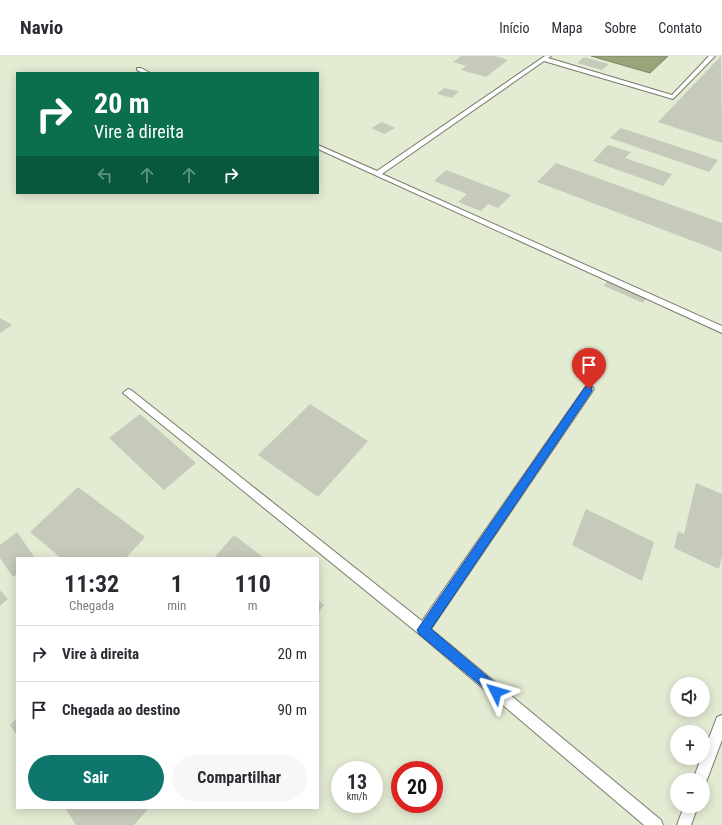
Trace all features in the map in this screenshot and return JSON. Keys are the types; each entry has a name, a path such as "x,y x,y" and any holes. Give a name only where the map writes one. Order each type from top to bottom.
{"lane":[{"path":"379,173 546,57 673,97 712,56"},
{"path":"139,69 145,72"},
{"path":"319,146 722,330"},
{"path":"423,630 589,389"},
{"path":"128,393 423,630 656,825"},
{"path":"703,773 722,722"},
{"path":"684,825 688,813"}],"shaded area":[{"path":"0,56 722,56 722,825 0,825"},
{"path":"591,56 668,56 650,73"}],"building":[{"path":"461,56 495,56 508,60 486,77 461,70 466,66 453,62"},
{"path":"721,56 722,143 658,122"},
{"path":"584,57 609,64 602,70 577,63"},
{"path":"444,88 459,91 452,98 437,94"},
{"path":"382,122 395,128 384,134 371,128"},
{"path":"621,128 718,160 709,172 610,138"},
{"path":"608,145 631,152 625,158 672,174 663,186 593,161"},
{"path":"556,163 722,223 722,252 537,182"},
{"path":"446,170 511,195 498,208 488,204 481,211 458,202 467,194 434,181"},
{"path":"610,277 649,293 643,303 604,286"},
{"path":"0,318 12,325 0,333"},
{"path":"310,404 368,441 318,497 258,455"},
{"path":"140,414 196,463 164,490 109,438"},
{"path":"696,483 722,494 722,556 719,569 674,548 678,531 684,534"},
{"path":"78,487 145,537 127,557 60,557 30,532"},
{"path":"586,509 654,542 642,581 572,545"},
{"path":"17,532 34,557 16,557 16,575 13,577 0,558 0,545"},
{"path":"234,535 263,557 215,557"},
{"path":"0,590 8,599 0,606"},
{"path":"319,601 324,605 319,612"},
{"path":"16,719 16,734 10,725"},
{"path":"66,809 148,809 134,825 76,825"}],"route":[{"path":"496,692 423,630 589,389"}]}
